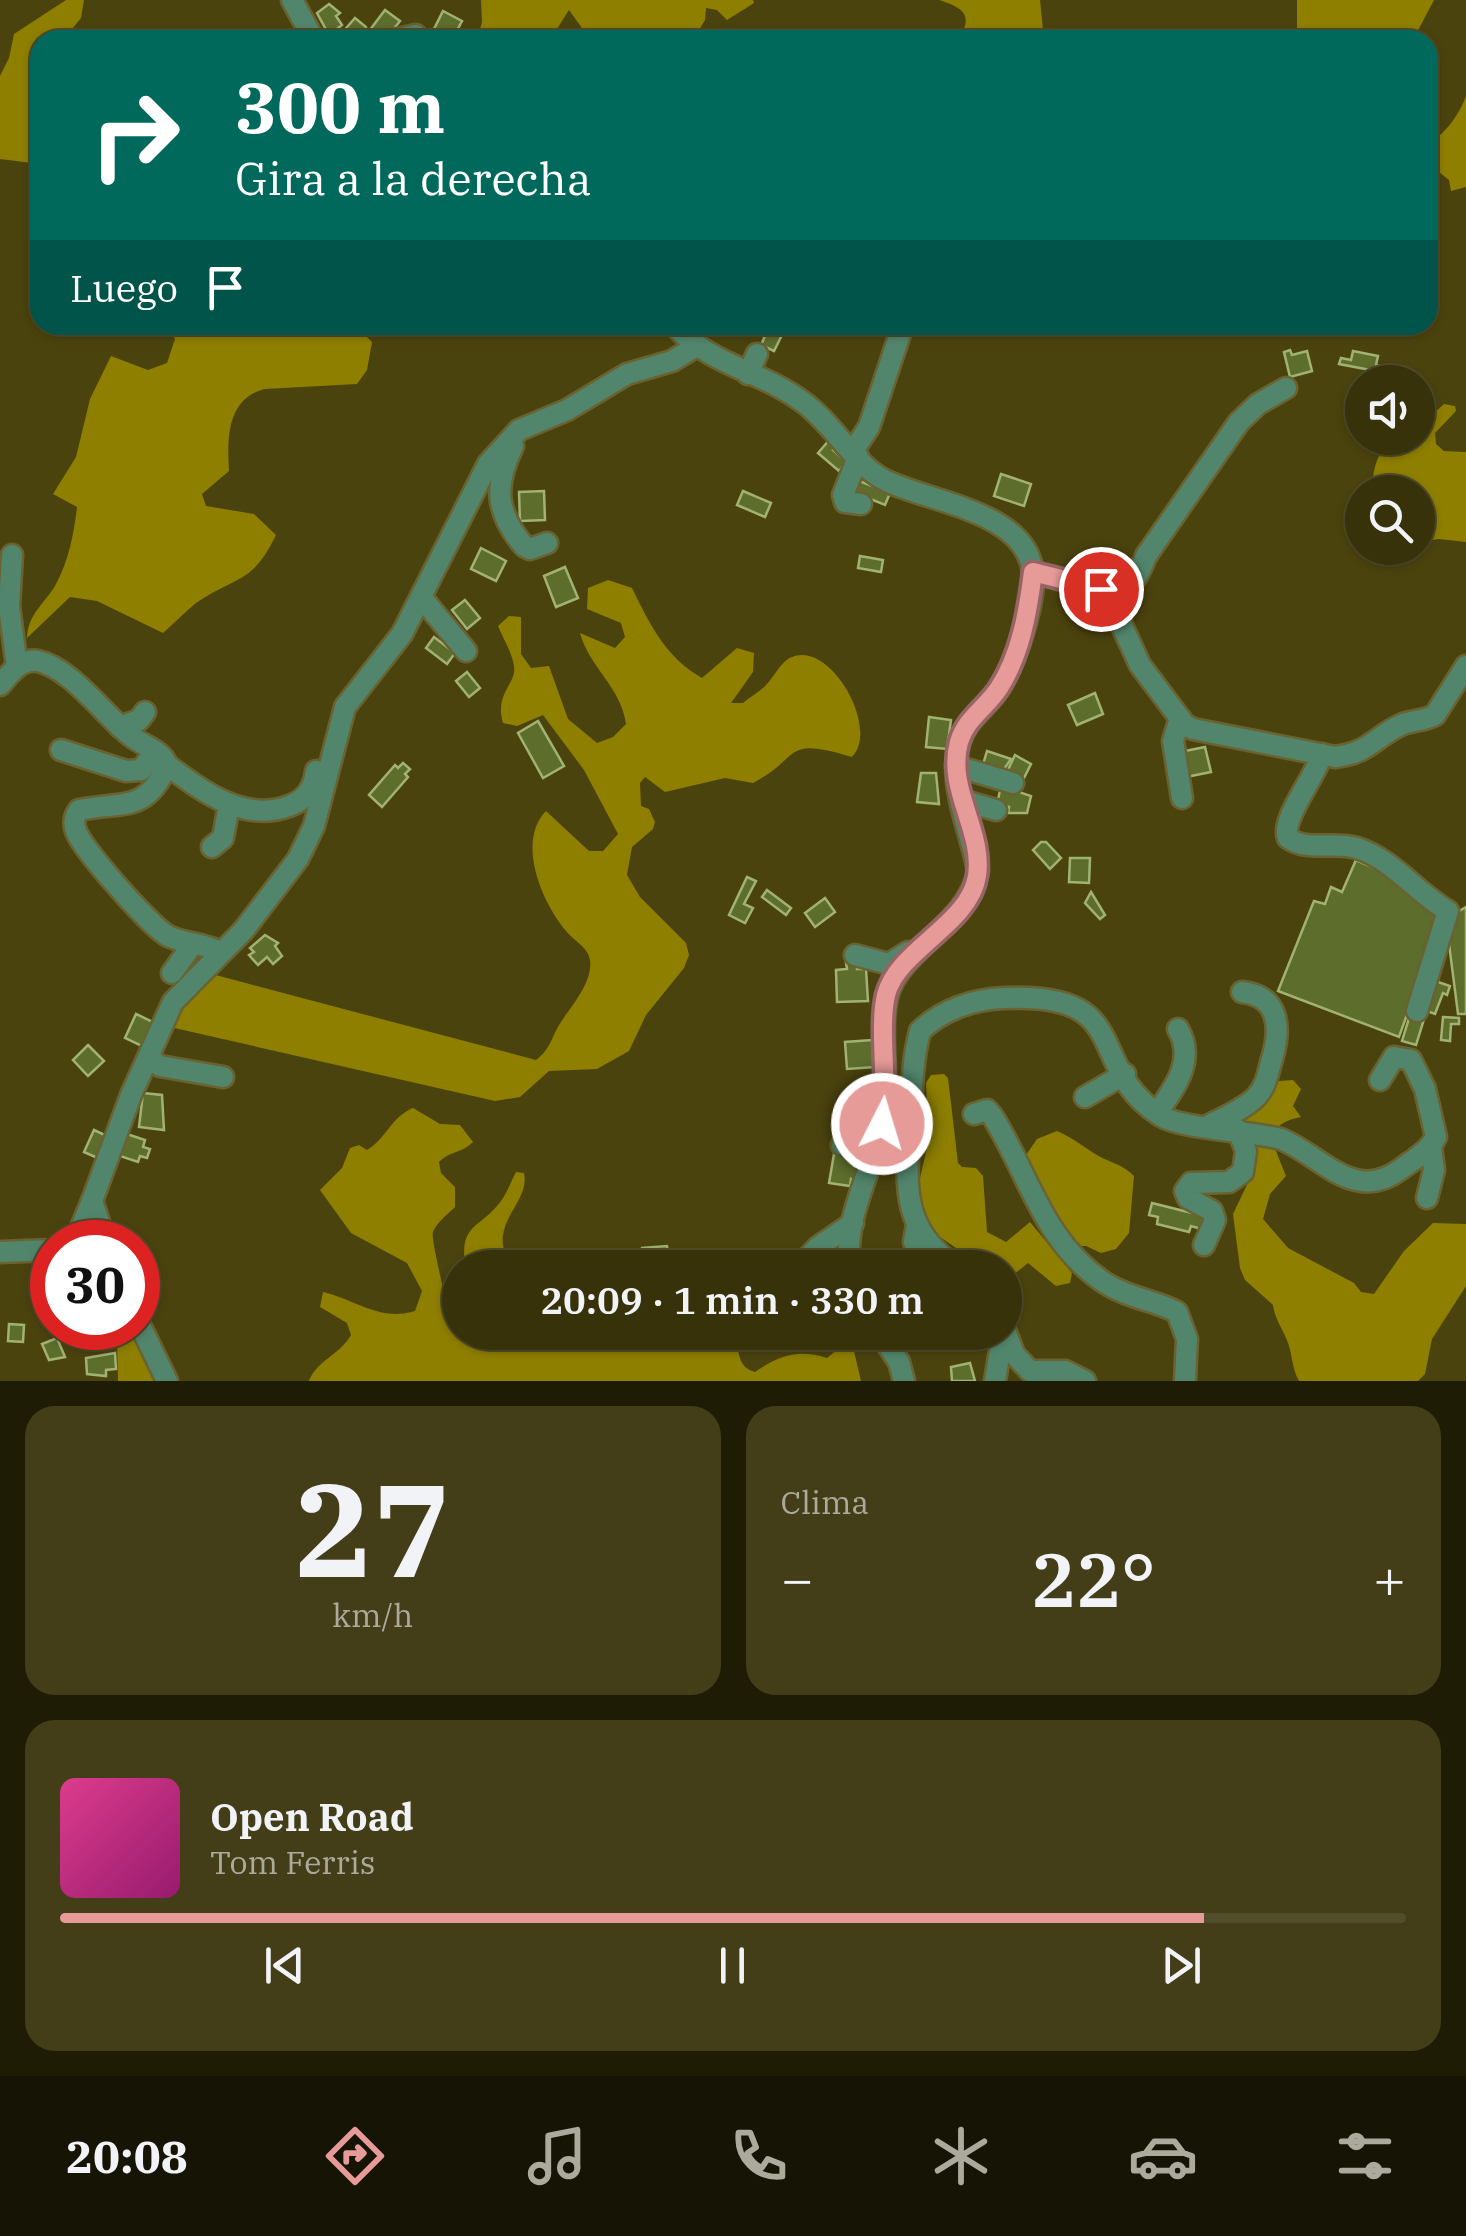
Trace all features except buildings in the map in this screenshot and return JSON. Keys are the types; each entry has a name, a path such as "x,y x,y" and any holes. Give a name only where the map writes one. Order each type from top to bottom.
{"street":[{"path":"292,0 308,30"},
{"path":"684,335 695,347 800,399 855,454 890,482 980,514 1015,540 1033,572 1024,628 1005,676 966,727 956,766 978,871 972,892 896,976 886,994 887,1083 876,1145 853,1223 851,1250"},
{"path":"861,504 845,502 843,495 900,335"},
{"path":"84,1220 173,1002 271,898 298,859 314,826 345,707 402,634 488,464 519,430 567,410 627,374 672,361 695,347"},
{"path":"748,374 757,354"},
{"path":"1033,572 1106,593 1125,589 1138,577 1146,556 1239,422 1258,404 1286,388"},
{"path":"519,430 499,478 498,502 524,546 530,549 547,543"},
{"path":"12,555 9,606 17,667"},
{"path":"1106,593 1140,665 1193,729 1335,757 1362,752 1407,722 1435,716 1466,666"},
{"path":"421,597 466,650"},
{"path":"0,685 17,667 36,660 53,667 120,727 229,805 275,811 295,804 307,796 317,762"},
{"path":"120,727 139,720 145,712"},
{"path":"1180,718 1172,740 1182,798"},
{"path":"61,750 126,771 141,770 161,759"},
{"path":"1322,754 1310,786 1284,827 1288,838 1302,846 1336,844 1359,848 1390,866 1427,900 1448,911 1417,1011"},
{"path":"161,759 155,788 141,800 126,806 79,810 74,818 76,831 88,852 148,921 168,936 220,952"},
{"path":"956,766 1013,783"},
{"path":"961,800 996,810"},
{"path":"212,847 224,838 229,805"},
{"path":"856,955 878,962 898,961 946,924"},
{"path":"172,974 192,944"},
{"path":"1209,1126 1255,1099 1265,1085 1277,1044 1279,1026 1273,1009 1265,998 1242,992"},
{"path":"936,1250 918,1224 906,1188 910,1082 920,1031 930,1022 974,1001 1022,997 1066,1001 1084,1010 1137,1095 1167,1120 1280,1139 1335,1172 1377,1183 1431,1146 1436,1138 1418,1069 1411,1060 1394,1057 1380,1080"},
{"path":"886,1013 920,1031"},
{"path":"1157,1114 1184,1068 1184,1040 1178,1028"},
{"path":"148,1058 160,1066 223,1077"},
{"path":"1085,1097 1125,1074"},
{"path":"974,1114 987,1110 993,1117 1034,1201 1075,1259 1123,1292 1177,1312 1187,1338 1185,1381"},
{"path":"1204,1246 1215,1220 1212,1212 1188,1198 1186,1191 1191,1183 1229,1182 1243,1172 1246,1151 1238,1130"},
{"path":"842,1146 876,1145"},
{"path":"1427,1198 1434,1170 1431,1146"},
{"path":"92,1200 99,1220"},
{"path":"814,1250 853,1223"},
{"path":"917,1250 914,1242 918,1224"},
{"path":"0,1252 30,1251"},
{"path":"152,1350 167,1381"},
{"path":"891,1350 904,1381"},
{"path":"995,1381 1001,1350"},
{"path":"1012,1350 1034,1376 1066,1371 1085,1381"}],"shaded area":[{"path":"66,0 84,0 81,18 71,30 30,30 30,163 0,159 0,76 14,34"},
{"path":"481,0 754,3 727,20 717,10 706,8 699,30 583,30 569,10 556,30 480,30"},
{"path":"939,0 1040,0 1043,30 962,30 966,18 955,6"},
{"path":"1297,0 1434,0 1418,30 1297,30"},
{"path":"1466,96 1466,187 1451,191 1449,180 1438,172 1438,136 1460,110"},
{"path":"173,335 365,335 372,342 367,370 357,384 265,389 252,394 236,410 229,433 229,471 202,494 206,506 254,514 276,535 252,570 199,601 163,633 97,601 70,597 27,638 30,622 56,584 70,546 77,507 53,494 76,457 90,399 111,356 148,370 167,363"},
{"path":"1444,404 1455,406 1456,411 1435,433 1435,412"},
{"path":"1435,433 1436,444 1444,451 1466,452 1466,542 1435,540 1435,475 1373,475 1380,455 1435,455"},
{"path":"608,580 632,588 669,650 702,678 737,648 754,653 753,672 731,703 743,703 765,687 785,661 802,655 816,658 840,680 857,713 860,730 859,745 852,757 803,749 753,783 725,778 665,792 645,777 640,783 641,806 649,809 655,822 653,829 632,847 627,875 640,897 686,943 689,955 684,968 646,1015 629,1051 597,1069 549,1071 520,1097 495,1101 170,1027 174,1012 208,973 536,1060 541,1056 585,985 590,960 557,919 541,888 533,855 537,824 546,811 589,851 603,851 618,834 584,770 543,715 517,726 503,723 501,704 514,666 498,626 509,616 521,617 521,654 531,668 549,666 568,719 597,743 613,737 626,724 623,711 580,633 615,648 625,637 621,623 587,609 588,588"},
{"path":"944,1074 948,1078 958,1163 976,1168 983,1176 987,1232 1006,1242 1030,1222 1072,1273 1070,1283 1056,1286 1028,1263 1022,1268 1022,1250 959,1250 930,1230 917,1191 929,1139 926,1083 931,1075"},
{"path":"1293,1080 1301,1089 1293,1106 1301,1117 1288,1121 1275,1132 1275,1147 1286,1176 1270,1194 1263,1219 1288,1248 1354,1283 1361,1292 1374,1294 1404,1251 1433,1223 1466,1224 1466,1286 1432,1339 1425,1374 1418,1381 1299,1381 1273,1305 1245,1280 1240,1268 1233,1214 1256,1166 1245,1122 1233,1118 1227,1107 1235,1097 1264,1093 1279,1081"},
{"path":"413,1108 440,1124 460,1125 473,1142 439,1162 441,1173 455,1187 455,1207 433,1232 442,1284 442,1350 738,1350 744,1365 755,1372 790,1355 827,1358 837,1350 854,1350 861,1381 309,1381 351,1335 347,1323 320,1307 323,1292 379,1312 402,1314 415,1311 422,1291 407,1263 351,1233 320,1190 342,1168 350,1148 359,1145 367,1150"},
{"path":"1057,1131 1134,1176 1129,1233 1116,1249 1101,1253 1086,1246 1070,1246 1024,1158 1037,1139"},
{"path":"516,1172 524,1173 523,1189 503,1235 504,1250 464,1250 472,1228 501,1201"},
{"path":"117,1350 144,1350 160,1381 118,1381"}],"route":[{"path":"882,1124 887,1083 886,994 896,976 962,906 972,892 978,871 956,766 966,727 1005,676 1024,628 1033,572 1101,589"}]}
